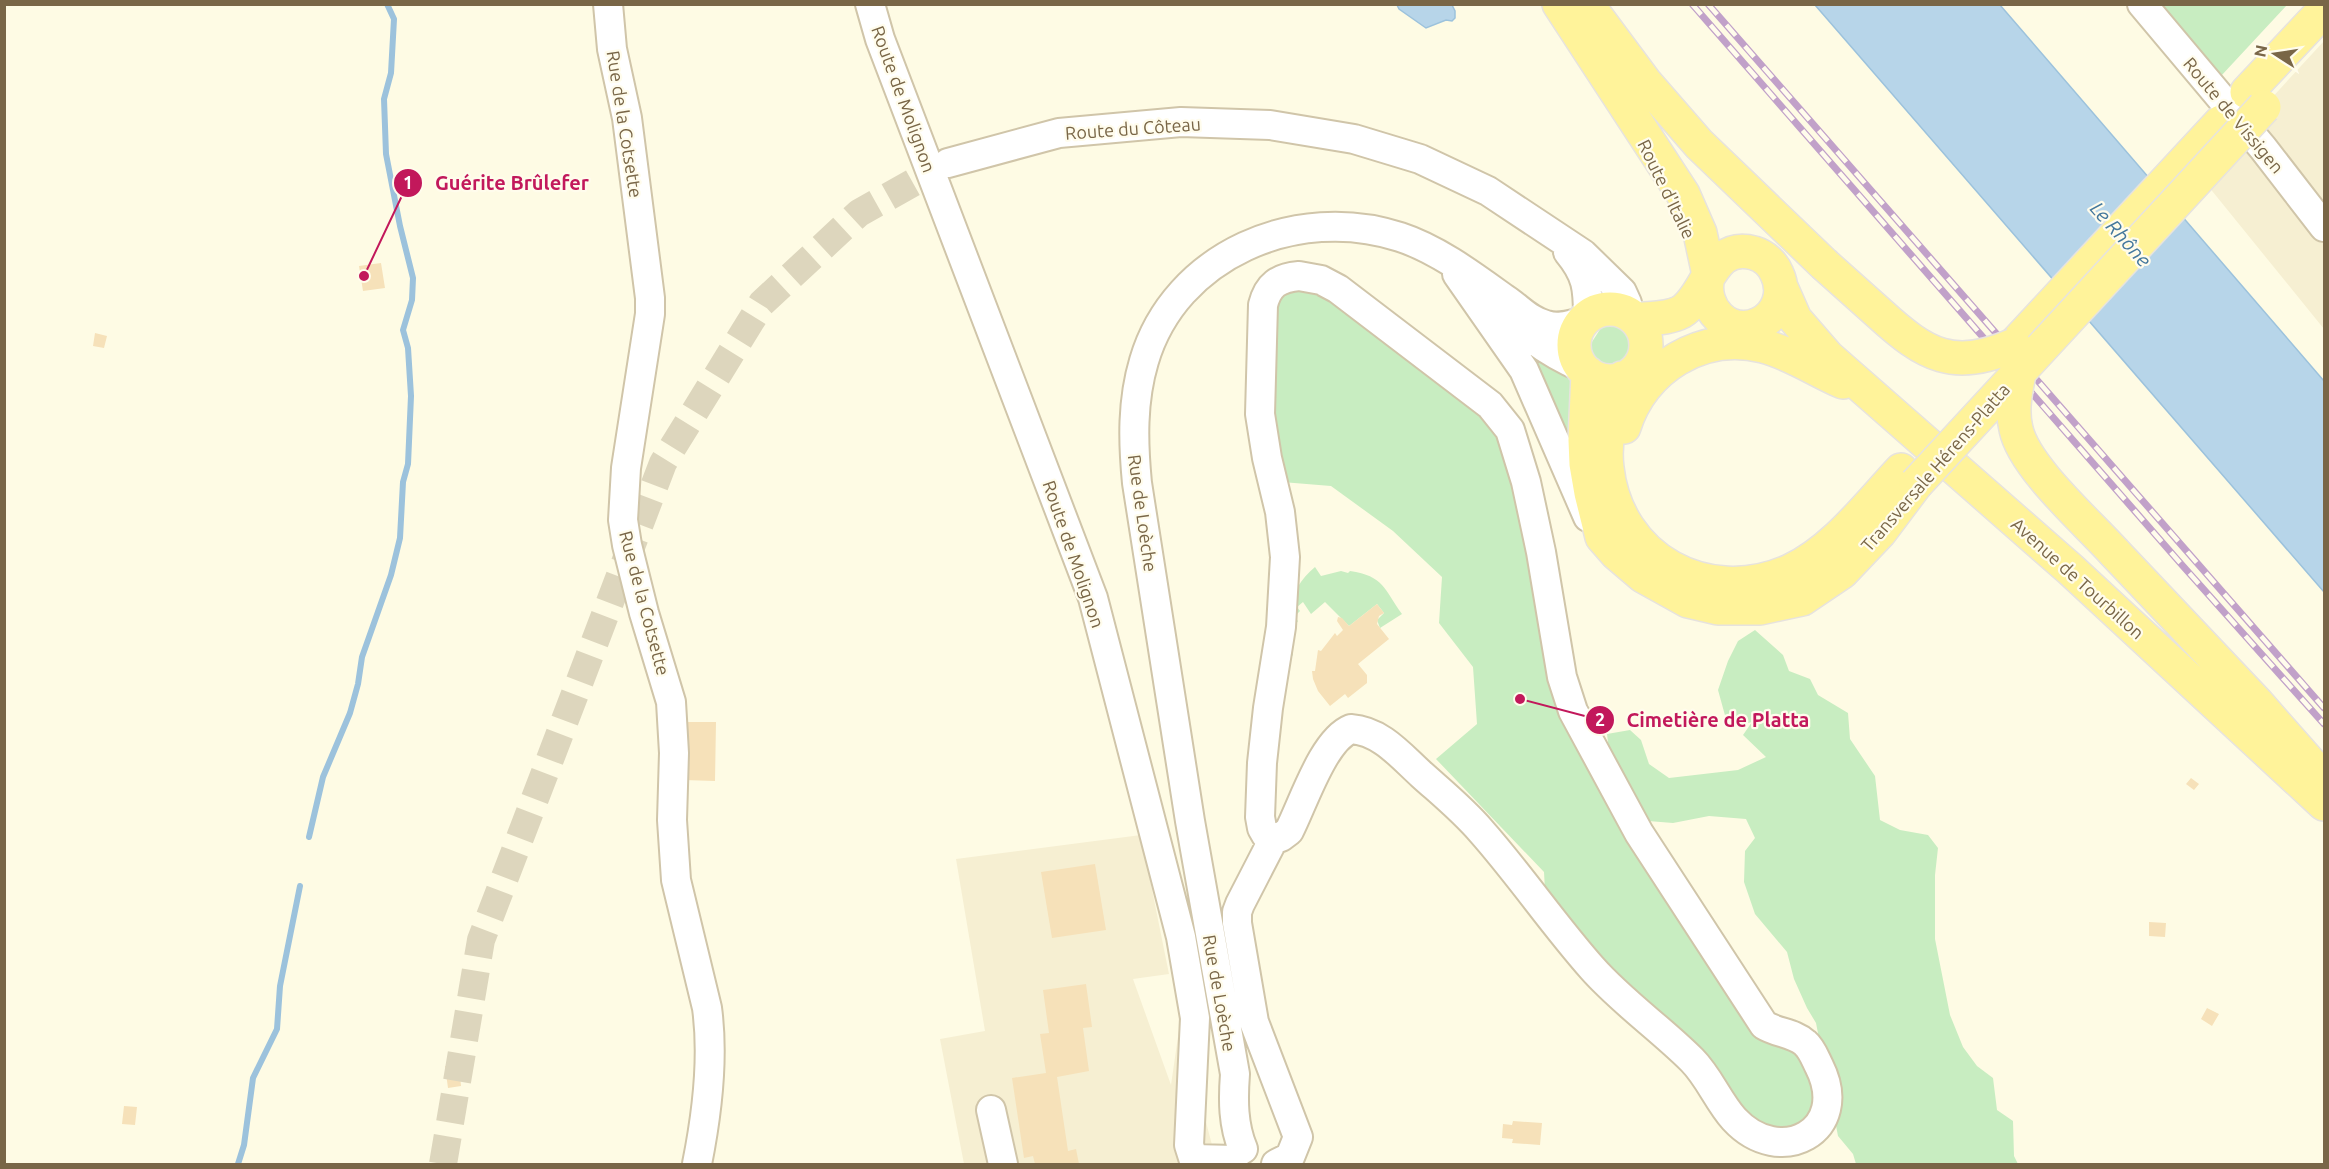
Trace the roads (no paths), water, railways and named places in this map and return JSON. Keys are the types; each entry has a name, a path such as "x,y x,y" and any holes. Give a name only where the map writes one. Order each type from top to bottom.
{"main road":[{"name":"Route d'Italie","path":"1559,4 1629,111 1683,194 1705,247 1702,285 1696,286 1698,271 1691,235 1629,111"},
{"path":"1587,4 1645,82 1699,144 1824,264 1906,337 1934,353 1952,357 1990,355 2017,357 2014,415 2016,430 2025,453 2053,487 2257,703 2325,779"},
{"name":"Transversale Hérens-Platta","path":"1632,370 1611,415 1606,451 1607,472 1614,503 1623,522 1653,557 1671,569 1690,576 1718,583 1750,583 1790,571 1826,547 1858,517 1909,477 2017,357 2256,100 2325,10"},
{"name":"Transversale Hérens-Platta","path":"2256,100 2325,41"},
{"name":"Route d'Italie","path":"1683,194 1708,220 1760,256"},
{"path":"1586,371 1602,380 1612,381 1687,339 1759,324 1772,314 1780,296 1780,285 1775,269 1760,256 1746,252 1733,254 1720,260 1683,311 1673,315 1632,317"},
{"path":"1702,285 1711,308 1720,319 1739,327"},
{"name":"Avenue de Tourbillon","path":"1780,285 1796,319 1828,357 2078,577 2325,804"},
{"path":"1602,537 1586,465 1586,371 1574,348 1576,332 1585,320 1607,309 1618,309 1632,317 1643,329 1646,340 1632,370"},
{"name":"Avenue de Tourbillon","path":"1739,327 1787,340 1828,357"},
{"path":"1643,547 1623,495 1620,476 1621,439 1624,424 1637,397 1667,364 1702,348 1732,342 1748,344 1779,352 1870,393"},
{"name":"Transversale Hérens-Platta","path":"1602,537 1616,553 1643,576 1688,601 1718,608 1760,608 1802,599 1842,572 1880,532 1909,477"}],"street":[{"name":"Rue de la Cotsette","path":"608,4 612,49 627,118 650,298 650,314 624,482 623,520 644,613 671,702 674,753 672,820 676,880 710,1029 705,1119 697,1164"},
{"name":"Route de Molignon","path":"870,4 884,51 1093,598 1181,937 1195,1018 1189,1134 1189,1145 1194,1162 1254,1157 1282,1142 1294,1143 1298,1137 1297,1129 1254,1023 1237,923 1240,904 1273,840"},
{"name":"Route de Vissigen","path":"2142,4 2263,148 2325,227"},
{"name":"Route du Côteau","path":"948,163 1059,133 1181,122 1270,125 1354,139 1420,159 1488,191 1583,254 1622,292 1632,317"},
{"name":"Rue de Loèche","path":"1254,1157 1237,1135 1233,1101 1235,1074 1192,832 1137,483 1134,417 1144,361 1161,321 1180,293 1223,257 1258,239 1279,233 1327,227 1375,230 1415,243 1485,285 1529,318 1547,326 1563,327 1585,320"},
{"name":"Route du Côteau","path":"1551,232 1583,273 1587,289 1585,320"},
{"path":"1449,262 1524,370 1577,494 1588,517 1602,537"},
{"path":"1299,276 1321,280 1338,289 1490,405 1510,430 1528,491 1562,677 1573,711 1639,832 1764,1025 1775,1032 1796,1037 1811,1050 1824,1077 1828,1092 1825,1115 1813,1132 1790,1144 1775,1145 1763,1142 1743,1129 1733,1119 1694,1062 1615,992 1580,954 1480,830 1404,758 1368,732 1351,729 1336,739 1288,831 1273,840 1266,836 1262,828 1261,785 1266,724 1281,627 1285,557 1280,512 1262,432 1259,386 1263,305 1267,292 1275,282 1299,276"},
{"name":"Rue de Loèche","path":"1485,285 1493,302 1523,331 1560,358 1586,371"},
{"path":"991,1110 1003,1164"}],"water":[{"path":"1397,5 1452,5 1455,18 1452,21 1446,20 1426,28 1399,9"},
{"name":"Le Rhône","path":"1815,5 2000,5 2324,381 2324,592"}],"waterway":[{"path":"309,837 323,777 350,713 362,657 391,575 400,538 403,482 408,464 411,396 408,348 403,330 412,300 413,278 386,154 384,99 391,73 394,19 387,4"},
{"path":"238,1164 244,1145 253,1078 277,1029 280,986 300,886"}],"tunnel":[{"path":"443,1164 481,940 663,463 762,303 859,213 948,163"}],"railway":[{"path":"1692,4 2182,565 2324,724"},
{"path":"1708,4 2324,708"}],"place":[{"name":"Guérite Brûlefer","path":"364,276"},
{"name":"Cimetière de Platta","path":"1520,699"}]}
